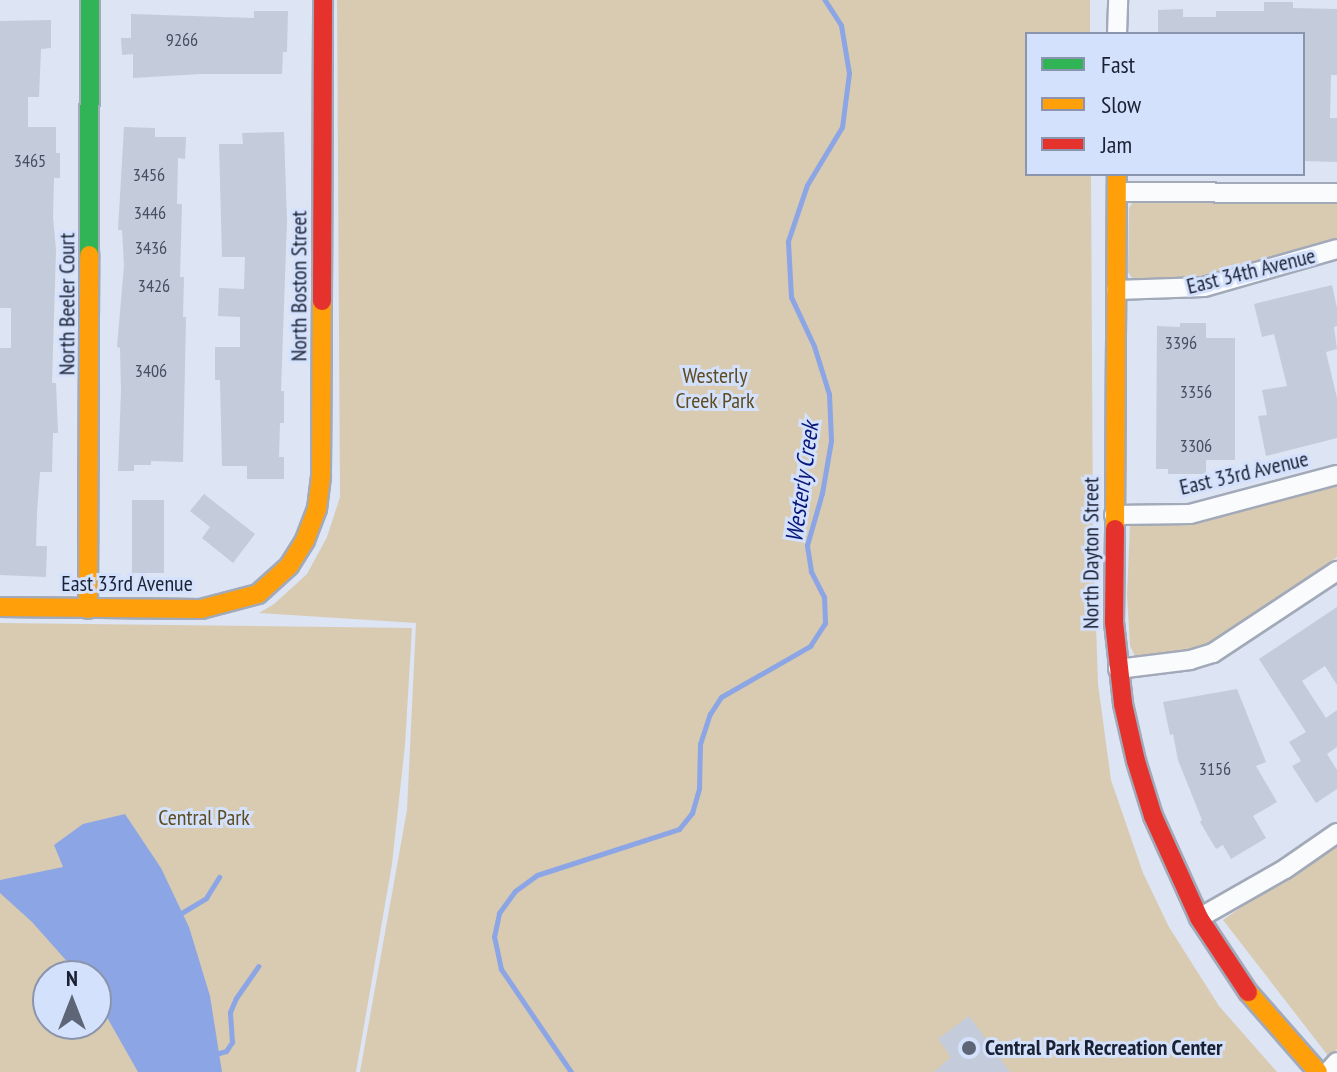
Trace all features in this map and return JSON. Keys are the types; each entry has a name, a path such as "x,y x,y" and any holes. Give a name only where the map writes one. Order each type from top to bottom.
{"street":[{"name":"North Beeler Court","path":"88,609 90,0"},
{"name":"North Boston Street","path":"289,566 317,509 321,475 323,0"},
{"path":"1117,32 1118,0"},
{"path":"1117,183 1337,193"},
{"name":"North Dayton Street","path":"1117,183 1114,515 1118,669 1136,761 1153,816 1199,918 1250,996 1318,1072"},
{"name":"East 34th Avenue","path":"1116,290 1204,287 1337,249"},
{"name":"East 33rd Avenue","path":"1114,515 1190,514 1337,475"},
{"name":"East 33rd Avenue","path":"0,607 201,609 258,594 289,566"},
{"path":"1118,669 1190,660 1213,653 1337,571"},
{"path":"1199,918 1285,869 1337,833"},
{"path":"1328,1072 1337,1062"}],"green space":[{"name":"Westerly Creek Park","path":"337,0 1090,0 1090,32 1025,32 1025,176 1091,176 1093,536 1098,684 1111,780 1143,873 1169,927 1219,1006 1277,1072 360,1072 407,810 416,623 259,613 274,604 307,574 327,537 340,497"},
{"path":"1135,199 1337,200 1337,240 1201,278 1135,282 1128,272 1129,208"},
{"path":"1337,480 1337,557 1227,636 1189,652 1135,656 1130,646 1127,595 1130,525"},
{"name":"Central Park","path":"0,623 412,628 405,745 392,864 356,1072 0,1072"},
{"path":"1337,840 1337,1049 1329,1057 1223,920"}],"water":[{"path":"125,814 161,868 189,927 210,996 222,1072 138,1072 112,1026 112,960 66,960 32,922 0,893 0,880 63,867 54,845 83,824"}],"building":[{"path":"1264,2 1293,2 1293,8 1337,9 1337,75 1331,75 1330,118 1337,118 1337,162 1305,161 1305,32 1158,32 1158,10 1183,9 1183,17 1216,17 1216,11 1264,11"},
{"path":"254,11 288,11 287,52 283,52 282,74 133,78 133,54 122,55 121,38 131,38 131,14 254,18"},
{"path":"51,20 51,48 41,49 39,97 28,97 28,127 56,127 56,153 60,153 60,178 54,178 53,217 56,250 52,383 56,383 58,433 53,433 52,472 40,472 37,513 36,546 47,546 46,577 0,575 0,348 11,348 11,308 0,308 0,21"},
{"path":"124,127 155,128 155,137 186,137 185,159 178,158 177,204 182,204 180,277 184,277 183,317 186,317 183,462 151,461 151,465 134,465 134,471 118,471 121,391 120,348 117,347 124,265 122,230 118,230"},
{"path":"284,132 287,221 281,391 284,391 284,423 280,423 279,457 284,457 284,479 247,479 247,466 222,466 220,380 215,380 215,347 240,347 240,317 218,316 219,288 244,289 245,257 222,257 219,144 243,144 242,133"},
{"path":"1332,285 1337,308 1337,326 1334,327 1337,349 1326,352 1337,398 1337,438 1266,456 1258,416 1267,415 1262,390 1287,386 1274,334 1262,337 1254,304"},
{"path":"1180,323 1206,323 1206,338 1235,338 1235,460 1206,460 1206,474 1168,474 1168,469 1156,469 1157,326 1180,327"},
{"path":"204,494 255,534 233,563 202,538 210,527 190,511"},
{"path":"132,500 164,500 164,573 132,573"},
{"path":"1337,607 1337,685 1325,666 1302,681 1326,718 1337,710 1337,747 1327,754 1337,770 1337,789 1316,803 1292,766 1301,761 1289,742 1306,732 1259,659"},
{"path":"1237,689 1266,762 1256,766 1277,802 1253,816 1266,838 1231,859 1223,845 1216,849 1200,822 1202,820 1178,760 1173,734 1170,735 1163,702"},
{"name":"Central Park Recreation Center","path":"969,1016 1010,1072 934,1072 951,1057 938,1039"}],"waterway":[{"name":"Westerly Creek","path":"571,1072 501,969 494,937 499,913 515,891 537,875 679,829 692,813 699,788 700,744 710,714 721,697 810,646 825,623 824,597 811,571 807,545 822,493 831,441 829,394 814,346 791,297 788,241 807,185 842,127 849,73 841,25 825,0"},
{"path":"183,912 206,898 219,877"},
{"path":"219,1053 226,1051 232,1042 230,1012 258,966"}],"traffic: fast":[{"path":"89,255 90,0"}],"traffic: slow":[{"path":"1115,529 1117,176"},
{"path":"88,609 89,255"},
{"path":"0,607 201,609 258,594 289,566 305,540 317,509 321,475 322,301"},
{"path":"1248,992 1318,1072"}],"traffic: jam":[{"path":"322,301 323,0"},
{"path":"1115,529 1114,622 1123,704 1136,761 1153,816 1199,918 1248,992"}],"place":[{"name":"Central Park Recreation Center","path":"969,1048"}]}
